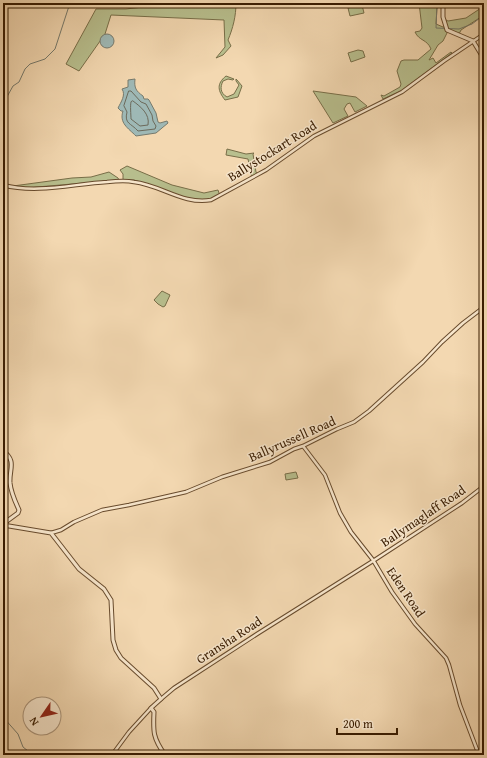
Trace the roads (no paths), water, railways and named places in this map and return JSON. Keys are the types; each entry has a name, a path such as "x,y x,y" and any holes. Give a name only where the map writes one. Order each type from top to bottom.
{"street":[{"path":"443,3 443,17 447,29 473,41 484,59"},
{"name":"Ballystockart Road","path":"3,185 25,189 127,181 147,184 182,198 204,201 211,200 266,170 314,136 402,92 484,34"},
{"name":"Ballyrussell Road","path":"51,533 61,530 74,522 102,510 186,492 222,477 270,462 294,449 304,446 360,419 423,362 463,323 484,307"},
{"name":"Eden Road","path":"304,446 326,475 344,521 373,561 392,592 416,624 448,662 460,705 479,755"},
{"path":"3,451 11,460 10,484 19,510 18,513 3,525"},
{"name":"Ballymaglaff Road","path":"373,561 462,503 484,486"},
{"path":"3,525 51,533 84,574 108,594 111,600 113,640 116,650 122,658 154,688 161,699"},
{"name":"Gransha Road","path":"112,755 129,732 161,699 174,688 373,561"},
{"path":"152,708 154,712 154,737 158,746 165,755"}],"water":[{"path":"107,34 112,36 114,41 112,46 107,48 102,46 100,41 102,36"},
{"path":"135,79 136,89 144,99 149,100 156,113 158,122 160,123 167,121 168,123 156,133 136,136 123,122 123,111 118,108 122,101 122,89 128,87 128,80"}],"waterway":[{"path":"3,104 13,86 19,82 25,69 30,64 45,59 55,49 70,3"},
{"path":"437,3 436,28 459,29 472,24 484,15"},
{"path":"3,717 18,734 23,747 33,755"}]}
